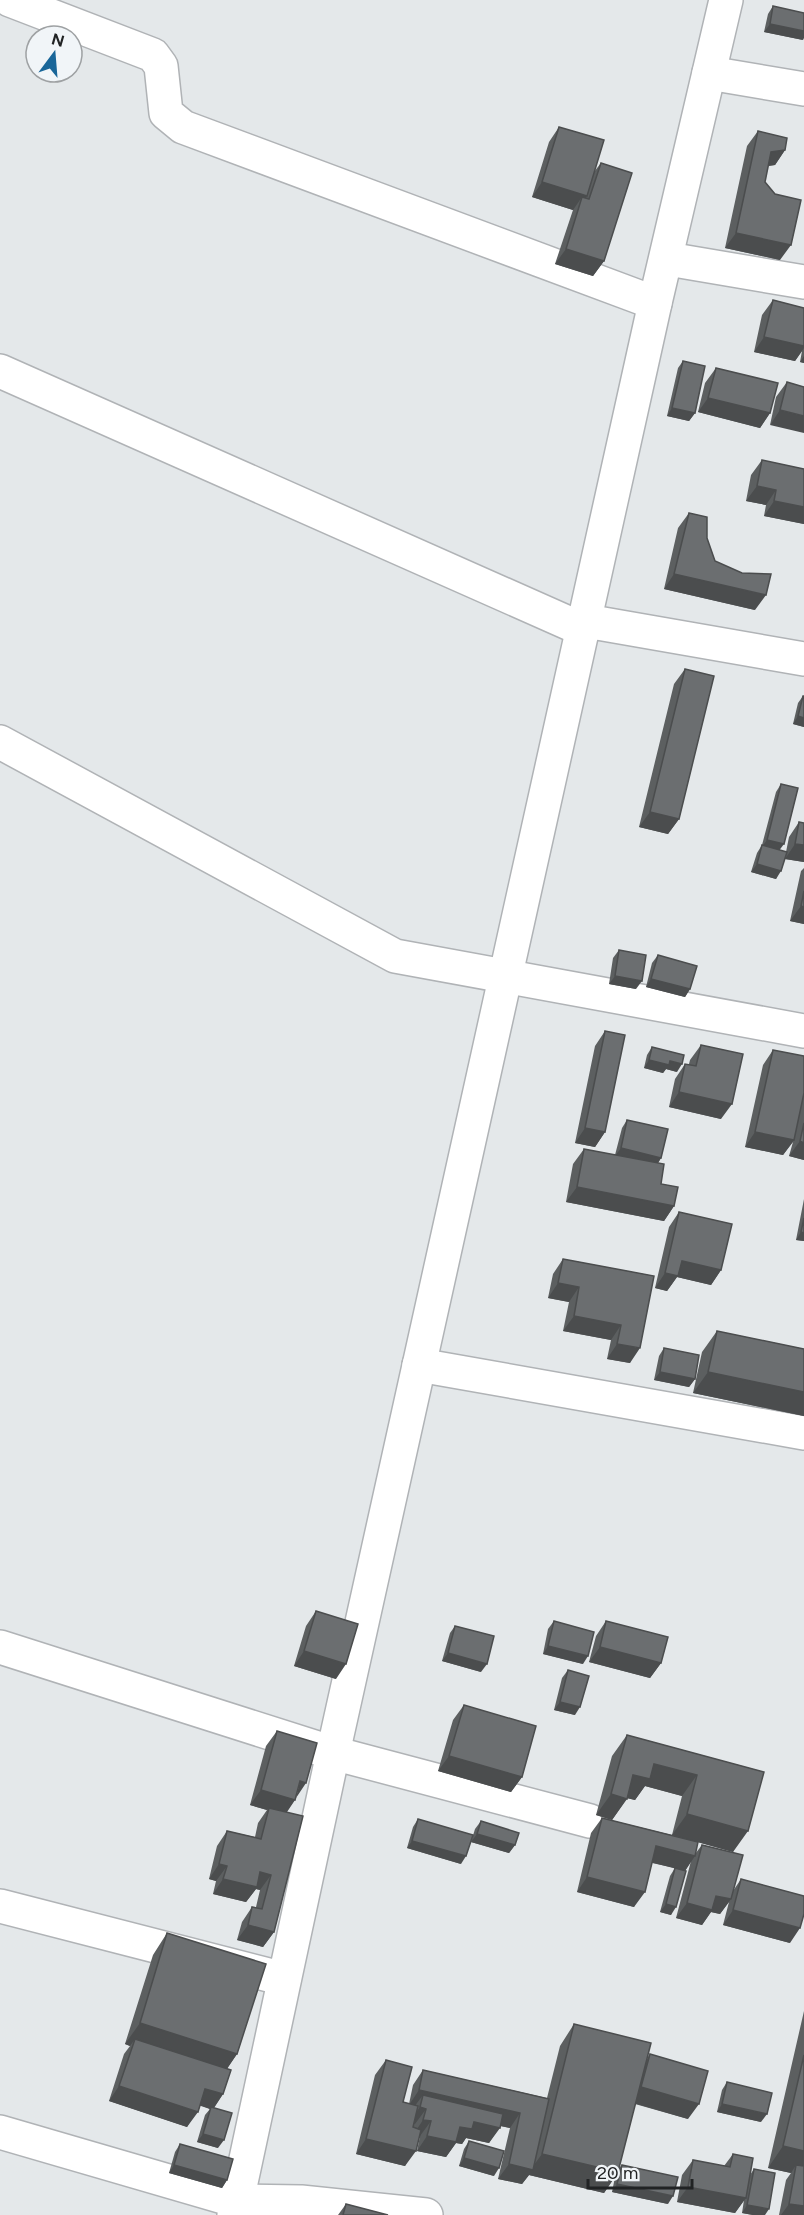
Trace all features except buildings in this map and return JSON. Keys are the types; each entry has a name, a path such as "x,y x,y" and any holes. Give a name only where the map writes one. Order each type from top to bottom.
{"street":[{"path":"10,0 153,55 161,66 166,113 183,127 655,303"},
{"path":"235,2208 333,1753 655,303 668,259 726,0"},
{"path":"710,73 804,89"},
{"path":"668,259 804,282"},
{"path":"0,371 585,626 804,659"},
{"path":"0,742 394,956 804,1031"},
{"path":"420,1365 804,1433"},
{"path":"0,1647 333,1753 590,1821"},
{"path":"0,1906 284,1979"},
{"path":"0,2132 235,2208 301,2202 426,2215"}]}
